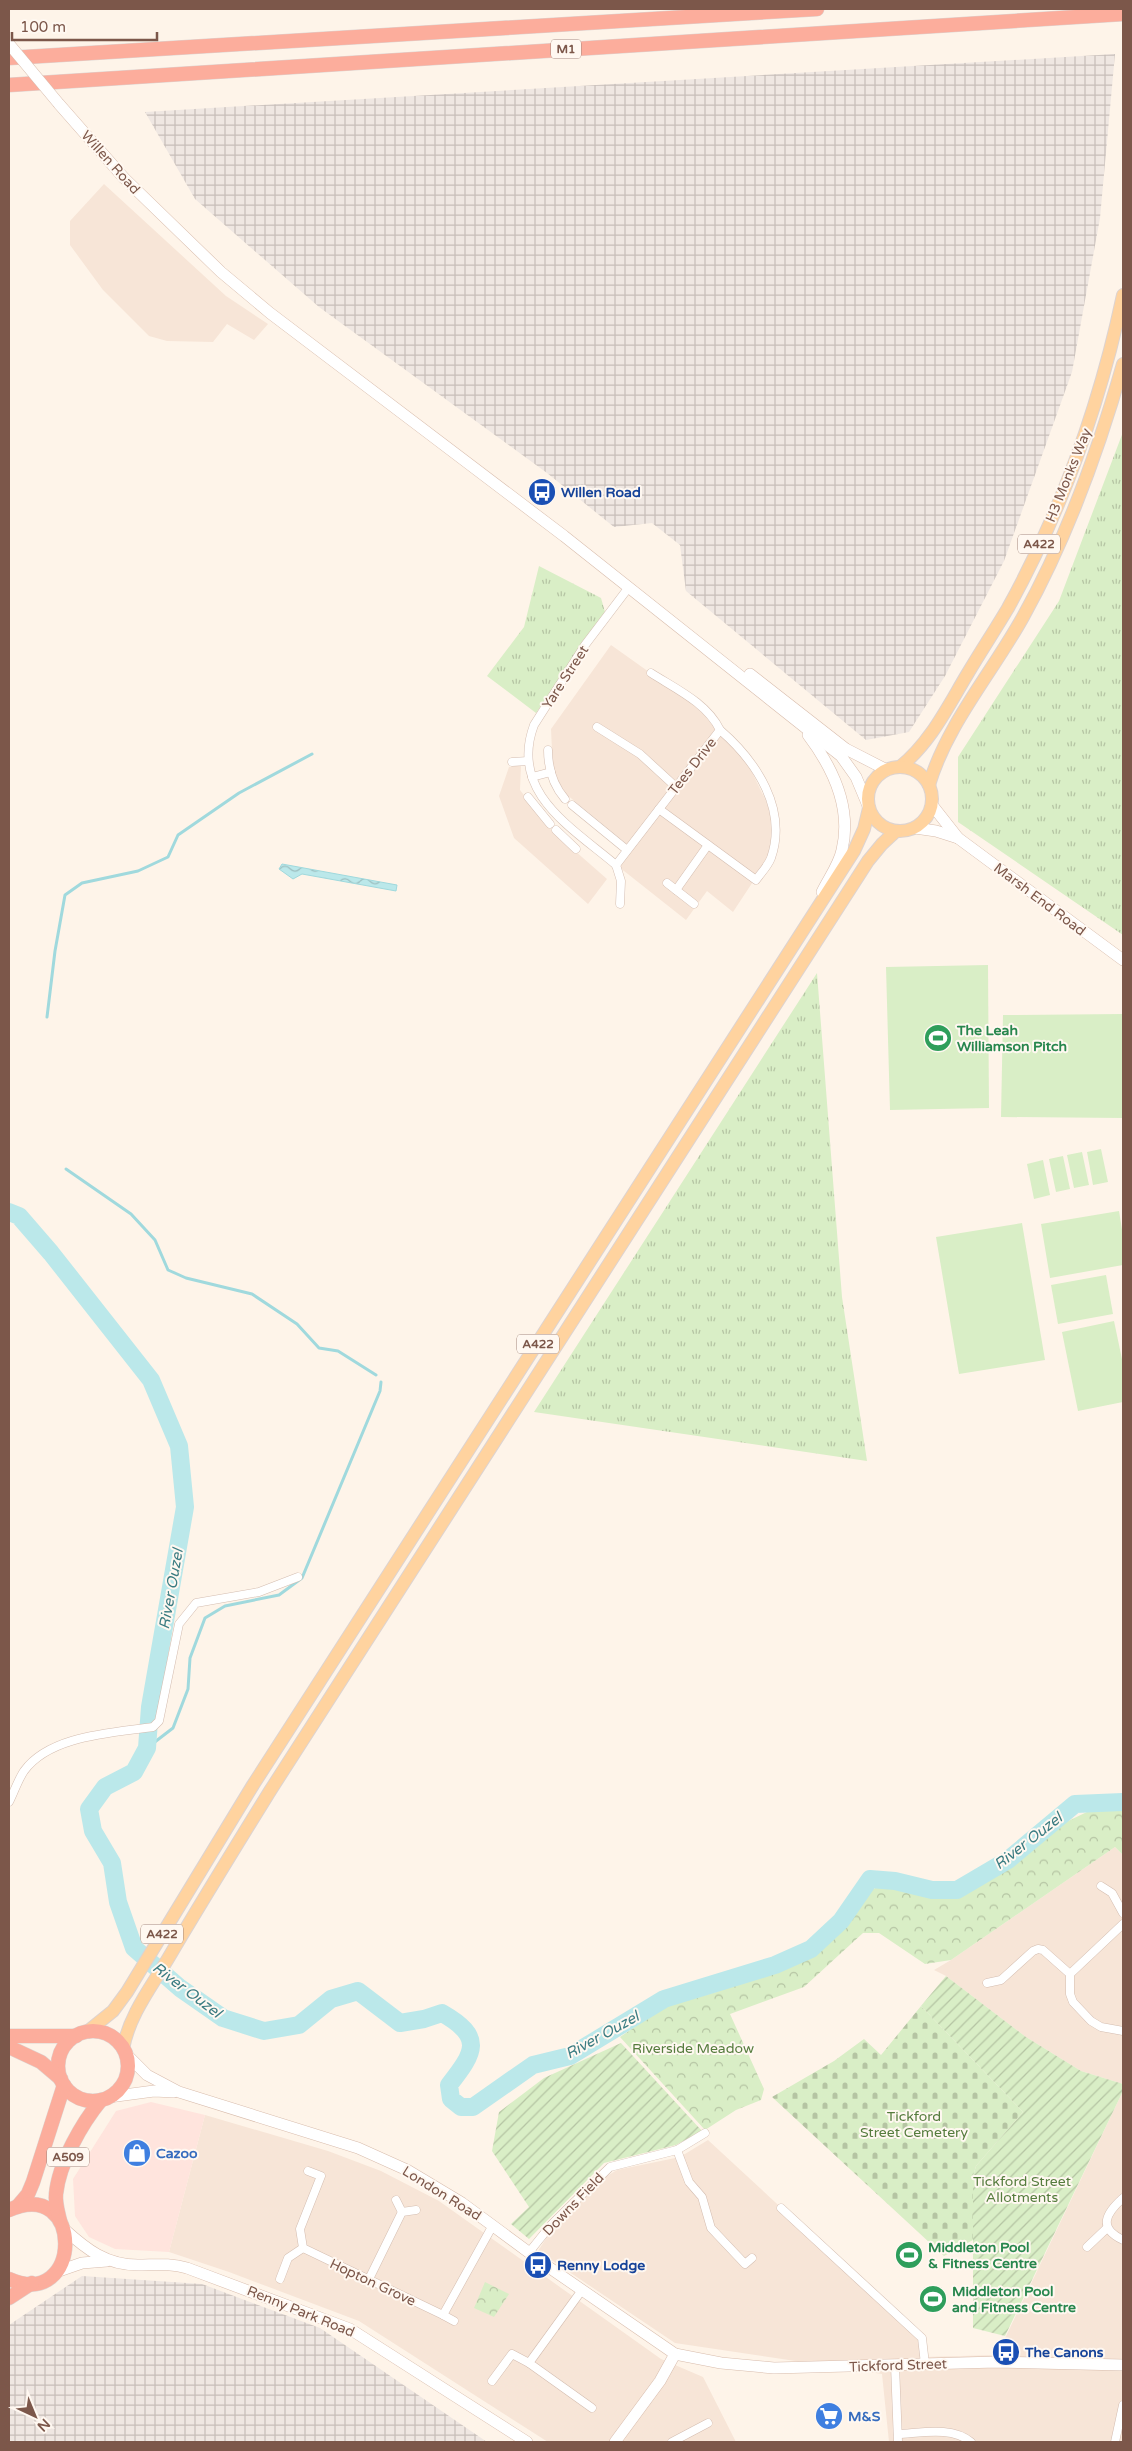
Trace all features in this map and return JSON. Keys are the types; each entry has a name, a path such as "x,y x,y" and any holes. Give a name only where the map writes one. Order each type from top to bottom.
{"highway":[{"name":"M1","path":"9,58 817,9"},
{"name":"M1","path":"9,85 1123,14"},
{"path":"62,2082 58,2067 60,2056 68,2042 81,2034"},
{"path":"9,2036 108,2034 125,2052 128,2067 126,2078 120,2088 105,2098 90,2100 80,2098 41,2062 9,2047"},
{"name":"A509","path":"13,2209 28,2194 34,2182 62,2082"},
{"name":"A509","path":"62,2225 56,2199 58,2184 76,2137 87,2118 105,2098"},
{"path":"9,2298 32,2283 45,2279 56,2272 65,2256 66,2239 62,2225 44,2208 30,2206 13,2209"},
{"path":"9,2279 32,2283"}],"main road":[{"name":"H3 Monks Way","path":"900,767 926,742 1008,607 1056,510 1087,427 1113,340 1123,295"},
{"name":"H3 Monks Way","path":"929,785 940,751 1023,617 1071,518 1104,432 1123,364"},
{"path":"900,767 917,772 929,785 932,805 923,822 915,828 896,831 879,824 869,808 870,789 874,781 887,770 900,767"},
{"name":"A422","path":"81,2034 113,2011 127,1992 197,1875 854,851 864,829 869,808"},
{"name":"A422","path":"125,2052 129,2027 212,1884 868,861 896,831"}],"street":[{"name":"Willen Road","path":"9,44 124,178 222,272 299,336 629,587 841,756 856,777 869,808"},
{"name":"Willen Road","path":"222,272 273,308 612,565 846,749 887,770"},
{"name":"Yare Street","path":"616,865 546,805 532,777 528,761 529,738 534,724 585,645 629,587"},
{"name":"Tees Drive","path":"616,865 720,730 715,719 705,708 651,672"},
{"path":"800,723 832,770 839,792 845,829 842,852 807,924"},
{"path":"597,727 640,754 676,786"},
{"path":"659,809 756,880 770,860 776,839 776,818 772,802 751,762 742,749 720,730"},
{"path":"548,750 551,772 558,791 627,850"},
{"path":"512,762 528,761"},
{"path":"532,777 551,772"},
{"path":"528,797 553,827 576,849"},
{"path":"539,811 546,805"},
{"name":"Marsh End Road","path":"932,805 958,838 1123,960"},
{"path":"565,839 573,828"},
{"name":"Marsh End Road","path":"915,828 936,831 958,838"},
{"path":"676,890 708,845"},
{"path":"616,865 620,881 620,904"},
{"path":"667,882 694,904"},
{"path":"9,1802 25,1770 48,1749 86,1737 153,1727 159,1721 179,1624 196,1603 259,1592 298,1577"},
{"path":"1101,1886 1112,1893 1123,1913"},
{"path":"1123,1924 1070,1974 1070,1994 1074,2002 1091,2021 1101,2027 1123,2031"},
{"path":"987,1983 1001,1980 1033,1950 1038,1949 1043,1950 1070,1974"},
{"name":"London Road","path":"125,2052 147,2075 178,2092 333,2140 381,2157 442,2190 675,2354"},
{"name":"London Road","path":"105,2098 154,2091 178,2092"},
{"name":"Downs Field","path":"530,2251 550,2226 610,2167 678,2150 705,2133"},
{"path":"678,2150 689,2182 702,2197 711,2228 745,2264 752,2258"},
{"path":"280,2279 288,2258 303,2248 300,2229 321,2176 308,2171"},
{"path":"1087,2247 1107,2228 1109,2213 1123,2198"},
{"path":"396,2200 402,2212"},
{"path":"781,2208 922,2338 925,2364"},
{"path":"402,2212 416,2210"},
{"path":"369,2279 402,2212"},
{"name":"Renny Park Road","path":"62,2225 85,2248 109,2261"},
{"path":"443,2315 493,2225"},
{"path":"1107,2228 1113,2235 1123,2240"},
{"name":"Hopton Grove","path":"303,2248 454,2321"},
{"name":"Renny Park Road","path":"56,2272 82,2263 109,2261 132,2264 166,2263 187,2268 347,2328 527,2442"},
{"path":"529,2363 582,2290"},
{"path":"492,2381 512,2354 529,2363 592,2408"},
{"path":"614,2441 660,2381 675,2354"},
{"name":"Tickford Street","path":"675,2354 721,2363 774,2368 997,2362 1123,2365"},
{"path":"895,2365 898,2438 954,2432 964,2436 971,2442"},
{"path":"1114,2442 1123,2405"},
{"path":"674,2442 708,2423"}],"shaded area":[{"path":"1115,54 1100,218 1072,372 1004,561 945,676 909,732 866,740 686,591 680,545 652,523 614,527 547,473 319,307 195,199 145,112"},
{"path":"104,184 226,296 268,324 254,340 227,324 213,342 167,341 149,336 103,290 70,245 70,221"},
{"path":"611,645 704,711 712,720 715,730 747,762 766,801 772,819 772,837 768,859 733,912 707,891 686,920 619,867 633,849 561,790 553,772 551,729"},
{"path":"521,765 520,790 550,829 607,879 588,904 514,838 499,796 509,767"},
{"path":"1115,1847 1123,1855 1123,2084 1081,2071 1026,2037 946,1976 934,1970"},
{"path":"1123,2091 1123,2442 889,2442 882,2374 675,2343 538,2251 547,2237 572,2209 607,2176 617,2170 680,2157 708,2140 922,2338 924,2357 997,2355"},
{"path":"151,2102 205,2115 169,2252 115,2249 89,2237 75,2216 73,2179 116,2111"},
{"path":"205,2115 328,2151 381,2171 439,2201 661,2359 703,2377 736,2442 548,2442 359,2321 229,2272 169,2252"},
{"path":"82,2276 202,2284 320,2328 487,2442 9,2442 9,2325"}],"green space":[{"path":"1123,432 1123,935 958,822 958,757 1059,601"},
{"path":"539,566 601,598 605,612 536,713 487,676 524,627"},
{"name":"The Leah Williamson Pitch","path":"988,965 989,1108 890,1110 886,967"},
{"path":"817,973 842,1297 867,1461 534,1412"},
{"path":"1123,1014 1123,1118 1001,1117 1003,1015"},
{"path":"1101,1149 1108,1182 1093,1185 1087,1152"},
{"path":"1082,1152 1089,1185 1074,1188 1067,1155"},
{"path":"1063,1156 1070,1189 1056,1192 1049,1159"},
{"path":"1043,1160 1050,1195 1034,1199 1027,1164"},
{"path":"1119,1211 1123,1236 1123,1265 1050,1278 1041,1224"},
{"path":"1022,1223 1045,1360 959,1374 936,1237"},
{"path":"1106,1275 1113,1314 1058,1324 1051,1285"},
{"path":"1114,1321 1123,1364 1123,1402 1078,1411 1062,1332"},
{"name":"Riverside Meadow","path":"1123,1809 1123,1855 1115,1847 951,1960 925,1964 879,1933 863,1933 804,1987 730,2014 764,2089 761,2100 736,2110 705,2130 620,2037 664,2007 716,1992 809,1957 843,1925 868,1892 879,1886 948,1897 989,1880 1066,1822 1089,1811"},
{"name":"Tickford Street Allotments","path":"946,1976 1026,2037 1081,2071 1123,2084 1123,2091 1005,2336 973,2328 973,2176 976,2166 1023,2112 921,2006"},
{"name":"Tickford Street Cemetery","path":"921,2006 1023,2112 976,2166 973,2176 973,2240 944,2256 772,2097 834,2061 864,2039 881,2055"},
{"path":"621,2043 702,2131 676,2145 604,2163 529,2239 511,2224 529,2207 492,2151 499,2112 544,2078"},
{"path":"485,2282 509,2294 494,2317 474,2308"}],"water":[{"path":"282,864 397,885 396,891 302,874 293,879 279,869"}],"waterway":[{"path":"47,1017 55,951 65,895 82,883 138,871 168,857 178,835 239,793 312,754"},
{"path":"66,1169 131,1214 155,1240 168,1270 186,1278 252,1294 297,1324 319,1348 338,1351 376,1375"},
{"name":"River Ouzel","path":"9,1212 19,1216 51,1253 151,1380 179,1446 185,1507 150,1707 147,1748 134,1772 105,1787 89,1809 93,1831 112,1863 118,1902 134,1948 180,1988 223,2018 264,2031 299,2025 331,1999 358,1991 400,2023 424,2019 442,2013 464,2030 470,2038 471,2046 465,2063 449,2085 451,2099 461,2107 473,2107 533,2065 570,2056 664,1999 775,1965 811,1949 841,1921 870,1879 895,1881 932,1890 957,1890 1008,1860 1075,1804 1123,1802"},
{"path":"147,1748 173,1728 188,1689 190,1658 205,1618 225,1606 279,1595 302,1578 380,1391 381,1382"}],"place":[{"name":"Willen Road","path":"542,492"},
{"name":"The Leah Williamson Pitch","path":"938,1038"},
{"name":"Cazoo","path":"137,2153"},
{"name":"Middleton Pool & Fitness Centre","path":"909,2255"},
{"name":"Renny Lodge","path":"538,2265"},
{"name":"Middleton Pool and Fitness Centre","path":"933,2299"},
{"name":"The Canons","path":"1006,2352"},
{"name":"M&S","path":"829,2416"}]}
